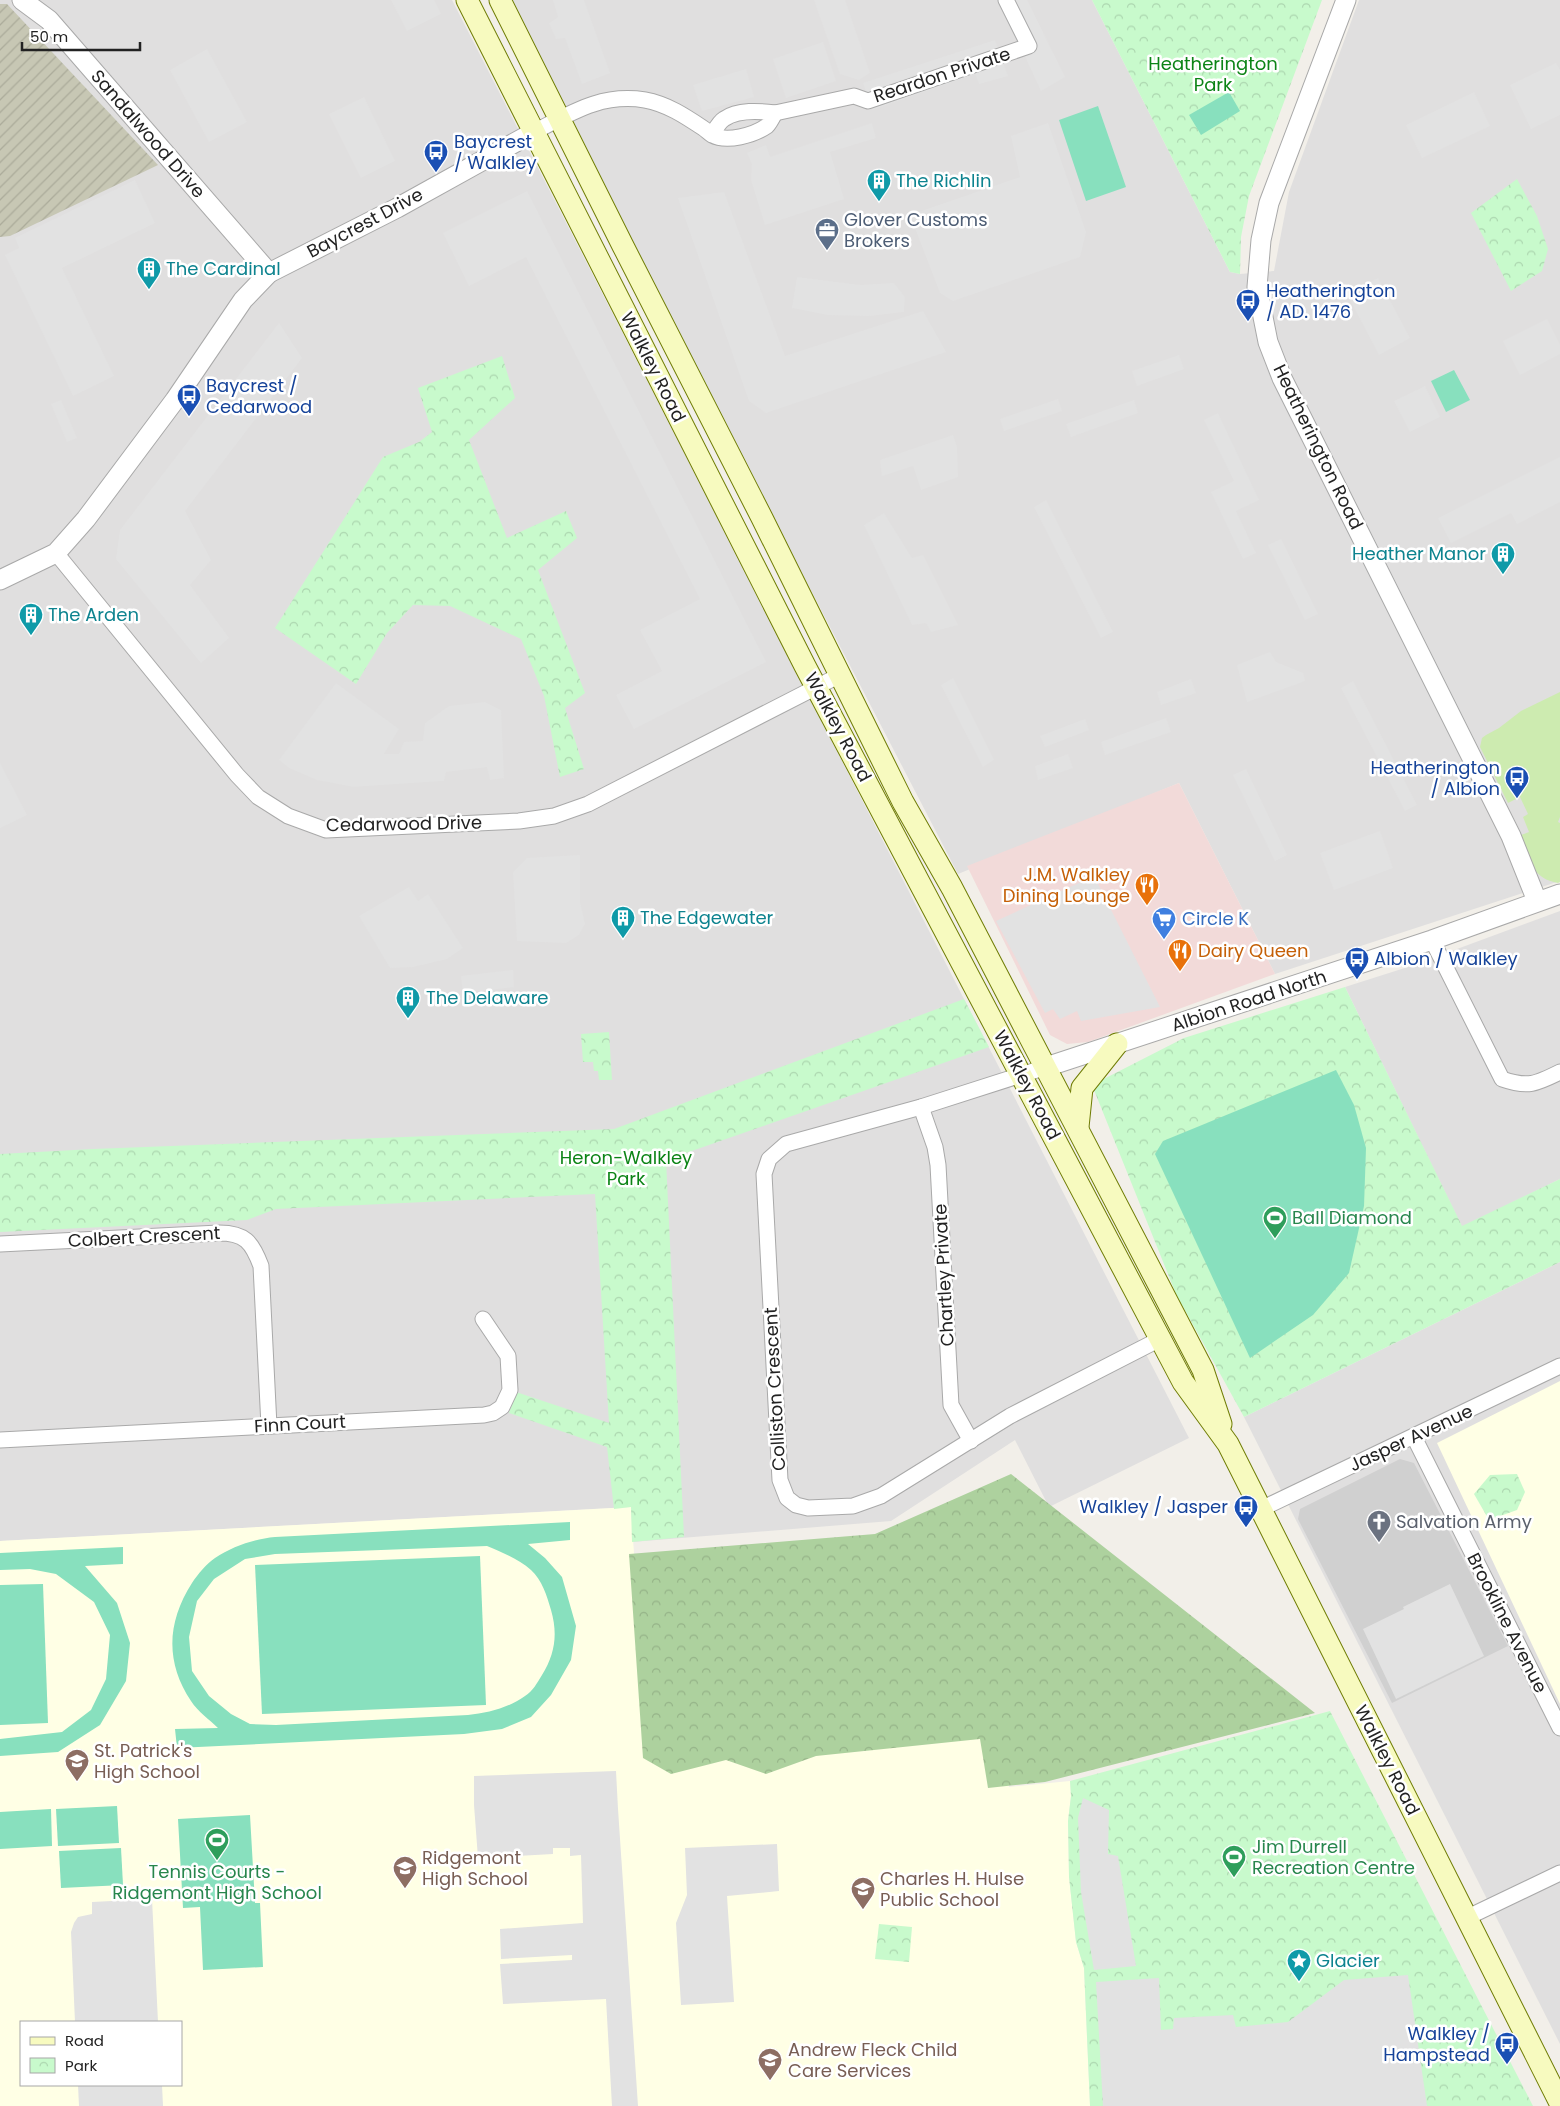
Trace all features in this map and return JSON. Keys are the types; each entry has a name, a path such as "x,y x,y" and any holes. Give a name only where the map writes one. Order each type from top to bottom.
{"main road":[{"name":"Walkley Road","path":"467,0 816,687 1023,1076 1160,1340 1183,1382 1228,1444"},
{"name":"Walkley Road","path":"500,0 903,802 952,888 1203,1370 1228,1444 1560,2103"},
{"path":"1078,1127 1082,1088 1117,1044"}],"street":[{"name":"Sandalwood Drive","path":"22,0 50,20 269,273"},
{"name":"Reardon Private","path":"712,135 724,119 738,113 752,111 775,113 854,96 868,101 1029,46 1006,0"},
{"name":"Heatherington Road","path":"1346,0 1270,203 1258,262 1257,287 1263,323 1282,378 1512,836 1537,901"},
{"path":"534,132 591,104 608,99 646,100 678,112 712,135 730,138 748,135 768,125 775,113"},
{"name":"Baycrest Drive","path":"0,580 56,552 86,519 145,440 243,300 269,273 397,208 534,132"},
{"name":"Cedarwood Drive","path":"56,552 231,768 258,797 288,816 326,830 519,821 554,816 588,804 840,675"},
{"name":"Albion Road North","path":"1023,1076 1432,940 1560,894"},
{"path":"1432,940 1502,1079 1520,1085 1536,1084 1560,1072"},
{"name":"Colliston Crescent","path":"1023,1076 921,1107 786,1144 769,1159 764,1174 780,1480 787,1498 796,1505 808,1508 853,1506 881,1496 1010,1416 1160,1340"},
{"name":"Chartley Private","path":"921,1107 935,1147 938,1165 951,1405 971,1441"},
{"name":"Colbert Crescent","path":"0,1244 235,1233 245,1239 256,1254 261,1266 268,1426"},
{"name":"Finn Court","path":"0,1440 484,1415 502,1407 510,1390 508,1356 483,1319"},
{"name":"Jasper Avenue","path":"1261,1509 1560,1366"},
{"name":"Brookline Avenue","path":"1414,1436 1560,1728"},
{"path":"1466,1918 1560,1873"}],"shaded area":[{"path":"0,0 452,0 1189,1438 1049,1507 1015,1440 891,1521 632,1542 630,1507 0,1541"},
{"path":"391,0 434,0 441,14 407,31"},
{"path":"505,0 1092,0 1230,272 1240,274 1274,271 1289,192 1359,0 1560,0 1560,881 1275,974 1179,783 958,874"},
{"path":"553,0 584,0 610,73 582,84 565,38 556,39 549,23 558,17"},
{"path":"814,0 845,0 870,73 859,80 840,74"},
{"path":"999,0 1027,0 1065,77 1041,91"},
{"path":"0,4 7,4 158,165 10,236 0,237"},
{"path":"995,40 1008,76 979,84 975,74 872,110 863,83"},
{"path":"823,42 836,81 786,98 773,59"},
{"path":"207,49 247,122 209,142 170,70"},
{"path":"1556,63 1560,70 1560,115 1531,129 1510,85"},
{"path":"746,69 754,97 702,111 693,85"},
{"path":"1474,92 1490,126 1422,158 1406,125"},
{"path":"364,97 395,161 361,178 329,114"},
{"path":"872,123 876,138 830,152 844,199 765,225 751,180 752,164 747,153 766,145 770,157"},
{"path":"1048,123 1086,232 1080,257 953,301 940,293 910,215 1020,177 1011,136"},
{"path":"135,180 155,223 62,268 114,376 73,396 5,255 19,248 15,238"},
{"path":"527,191 766,662 634,729 616,695 662,671 640,630 700,599 526,257 469,286 443,233"},
{"path":"724,192 785,356 923,311 946,352 766,413 749,401 678,198"},
{"path":"797,277 860,285 894,283 905,297 904,312 871,316 827,315 792,308"},
{"path":"1378,278 1410,338 1379,355 1347,294"},
{"path":"1547,319 1560,345 1560,354 1520,375 1503,341"},
{"path":"279,323 302,358 185,511 211,560 190,585 229,638 201,663 116,559 120,530"},
{"path":"1179,355 1184,369 1137,386 1132,371"},
{"path":"1425,386 1440,417 1410,432 1394,401"},
{"path":"1058,399 1062,411 1004,431 1000,419"},
{"path":"61,400 77,438 67,442 51,404"},
{"path":"1134,400 1138,413 1071,437 1066,424"},
{"path":"1218,413 1259,500 1236,511 1256,553 1243,559 1211,492 1234,481 1204,420"},
{"path":"953,435 957,447 958,477 921,490 913,466 882,476 880,460"},
{"path":"1560,457 1560,502 1517,524 1511,513 1451,543 1438,518"},
{"path":"1046,500 1113,632 1101,638 1034,507"},
{"path":"884,513 912,558 923,555 958,625 931,632 926,623 912,625 864,525"},
{"path":"1281,539 1318,614 1305,620 1268,545"},
{"path":"1270,652 1276,662 1303,673 1305,681 1247,702 1237,665"},
{"path":"953,678 994,760 983,767 941,685"},
{"path":"1191,679 1196,693 1161,705 1157,692"},
{"path":"1353,681 1417,805 1405,811 1341,688"},
{"path":"336,683 399,729 384,754 399,754 404,742 423,741 425,723 449,706 485,702 501,710 504,778 490,780 487,767 446,772 444,781 354,787 317,780 289,768 279,760"},
{"path":"1166,718 1171,732 1105,755 1101,742"},
{"path":"1085,719 1089,730 1045,747 1040,736"},
{"path":"1068,754 1073,768 1038,780 1035,766"},
{"path":"0,763 27,815 0,828"},
{"path":"1246,769 1287,855 1275,861 1233,775"},
{"path":"1179,783 1275,974 1088,1042 1067,1044 1050,1035 967,866"},
{"path":"1380,831 1393,868 1334,890 1320,853"},
{"path":"580,855 580,902 585,924 579,935 566,943 517,941 513,872 527,858"},
{"path":"1094,876 1160,1007 1081,1021 1077,1011 1060,1019 1053,1009 1045,1013 996,921"},
{"path":"409,887 418,901 428,894 463,948 447,959 413,967 390,968 359,916"},
{"path":"1560,911 1560,1179 1462,1227 1345,987 1411,966"},
{"path":"513,970 514,987 463,993 461,976"},
{"path":"1560,1262 1560,2044 1244,1417"},
{"path":"1560,1381 1560,1704 1437,1443"},
{"path":"1400,1459 1414,1463 1508,1646 1392,1703 1298,1519 1300,1509"},
{"path":"631,1507 647,1756 1001,1736 1009,1787 1070,1781 1071,1796 1068,1821 1069,1877 1076,1942 1084,1968 1090,2106 0,2106 0,1541"},
{"path":"1450,1584 1484,1656 1396,1699 1363,1629"},
{"path":"616,1771 638,2106 612,2106 606,1999 503,2004 500,1964 572,1960 572,1955 501,1959 500,1929 583,1923 581,1855 570,1856 570,1848 553,1848 553,1854 478,1858 474,1805 474,1776"},
{"path":"1083,1798 1109,1810 1108,1854 1118,1856 1136,1966 1094,1970 1081,1892 1078,1818"},
{"path":"777,1844 779,1891 727,1896 734,2002 681,2005 676,1923 687,1895 685,1848"},
{"path":"152,1899 158,2021 75,2021 71,1932 78,1917 92,1914 92,1902"},
{"path":"1408,1975 1427,2106 1103,2106 1096,1982 1159,1978 1161,2030 1173,2029 1174,2018 1233,2015 1236,2027 1288,2022 1344,1980"},
{"path":"78,2086 162,2086 163,2106 79,2106"}],"green space":[{"name":"Heatherington Park","path":"1092,0 1322,0 1249,196 1241,237 1240,274 1230,272"},
{"path":"1229,92 1240,111 1201,135 1189,115"},
{"path":"1098,106 1126,187 1086,201 1059,120"},
{"path":"1517,179 1537,216 1548,249 1542,271 1511,291 1471,213"},
{"path":"502,356 515,398 469,440 507,538 566,511 577,538 538,570 585,693 565,708 584,769 560,777 544,696 521,639 450,606 413,605 387,633 356,684 275,628 383,457 419,442 432,432 418,388"},
{"path":"1454,370 1470,400 1446,412 1431,381"},
{"path":"1560,692 1560,817 1558,822 1560,823 1560,882 1558,883 1542,877 1532,866 1521,835 1529,832 1523,817 1528,814 1520,797 1508,803 1480,747 1482,738 1486,735 1499,728 1521,711"},
{"path":"1345,987 1462,1226 1560,1179 1560,1262 1244,1417 1176,1294 1092,1085 1184,1038"},
{"name":"Heron-Walkley Park","path":"964,999 989,1047 666,1160 684,1537 632,1542 631,1507 614,1509 607,1447 509,1413 516,1392 609,1423 595,1194 276,1209 247,1220 0,1232 0,1154 614,1129"},
{"path":"609,1032 612,1080 599,1080 598,1071 594,1071 593,1062 583,1062 581,1034"},
{"name":"Ball Diamond","path":"1336,1070 1354,1105 1366,1148 1364,1206 1349,1273 1313,1315 1250,1358 1155,1154 1163,1141"},
{"path":"1011,1474 1315,1713 1045,1782 988,1788 980,1739 816,1756 766,1774 726,1760 671,1774 643,1758 629,1554 875,1534"},
{"path":"1517,1474 1525,1492 1517,1510 1489,1520 1474,1494 1490,1475"},
{"path":"570,1522 570,1540 528,1544 545,1558 562,1577 576,1626 571,1660 551,1695 531,1717 502,1729 464,1734 177,1748 175,1729 218,1728 194,1705 183,1686 173,1657 174,1627 184,1598 192,1583 208,1563 215,1558 244,1544 275,1537","holes":["487,1546 521,1562 535,1574 546,1594 554,1627 555,1636 550,1659 538,1681 528,1694 505,1707 468,1715 276,1725 250,1724 231,1714 209,1696 192,1671 189,1637 197,1601 214,1579 245,1559 275,1554"]},
{"path":"123,1547 123,1564 85,1566 117,1603 130,1643 126,1681 100,1725 58,1752 0,1756 0,1739 62,1732 91,1710 106,1679 110,1635 94,1602 56,1574 30,1569 0,1570 0,1553"},
{"path":"480,1556 486,1705 262,1714 255,1565"},
{"path":"43,1584 48,1723 0,1725 0,1585"},
{"name":"Jim Durrell Recreation Centre","path":"1330,1711 1533,2106 1090,2106 1084,1968 1076,1942 1069,1877 1068,1821 1071,1796 1070,1781"},
{"path":"117,1806 119,1843 58,1846 56,1809"},
{"path":"51,1809 52,1846 0,1849 0,1812"},
{"name":"Tennis Courts - Ridgemont High School","path":"250,1815 255,1903 260,1903 263,1967 203,1970 200,1907 183,1908 178,1819"},
{"path":"121,1848 123,1885 61,1888 59,1851"},
{"path":"879,1924 912,1927 909,1962 875,1959"}],"place":[{"name":"Baycrest / Walkley","path":"436,173"},
{"name":"The Richlin","path":"879,202"},
{"name":"Glover Customs Brokers","path":"827,251"},
{"name":"The Cardinal","path":"149,290"},
{"name":"Heatherington / AD. 1476","path":"1248,322"},
{"name":"Baycrest / Cedarwood","path":"189,417"},
{"name":"Heather Manor","path":"1503,575"},
{"name":"The Arden","path":"31,636"},
{"name":"Heatherington / Albion","path":"1517,799"},
{"name":"J.M. Walkley Dining Lounge","path":"1147,906"},
{"name":"The Edgewater","path":"623,939"},
{"name":"Circle K","path":"1164,940"},
{"name":"Dairy Queen","path":"1180,972"},
{"name":"Albion / Walkley","path":"1357,980"},
{"name":"The Delaware","path":"408,1019"},
{"name":"Ball Diamond","path":"1275,1239"},
{"name":"Walkley / Jasper","path":"1246,1528"},
{"name":"Salvation Army","path":"1379,1543"},
{"name":"St. Patrick's High School","path":"77,1782"},
{"name":"Tennis Courts - Ridgemont High School","path":"217,1861"},
{"name":"Jim Durrell Recreation Centre","path":"1234,1878"},
{"name":"Ridgemont High School","path":"405,1889"},
{"name":"Charles H. Hulse Public School","path":"863,1910"},
{"name":"Glacier","path":"1299,1982"},
{"name":"Walkley / Hampstead","path":"1507,2065"},
{"name":"Andrew Fleck Child Care Services","path":"770,2081"}]}
